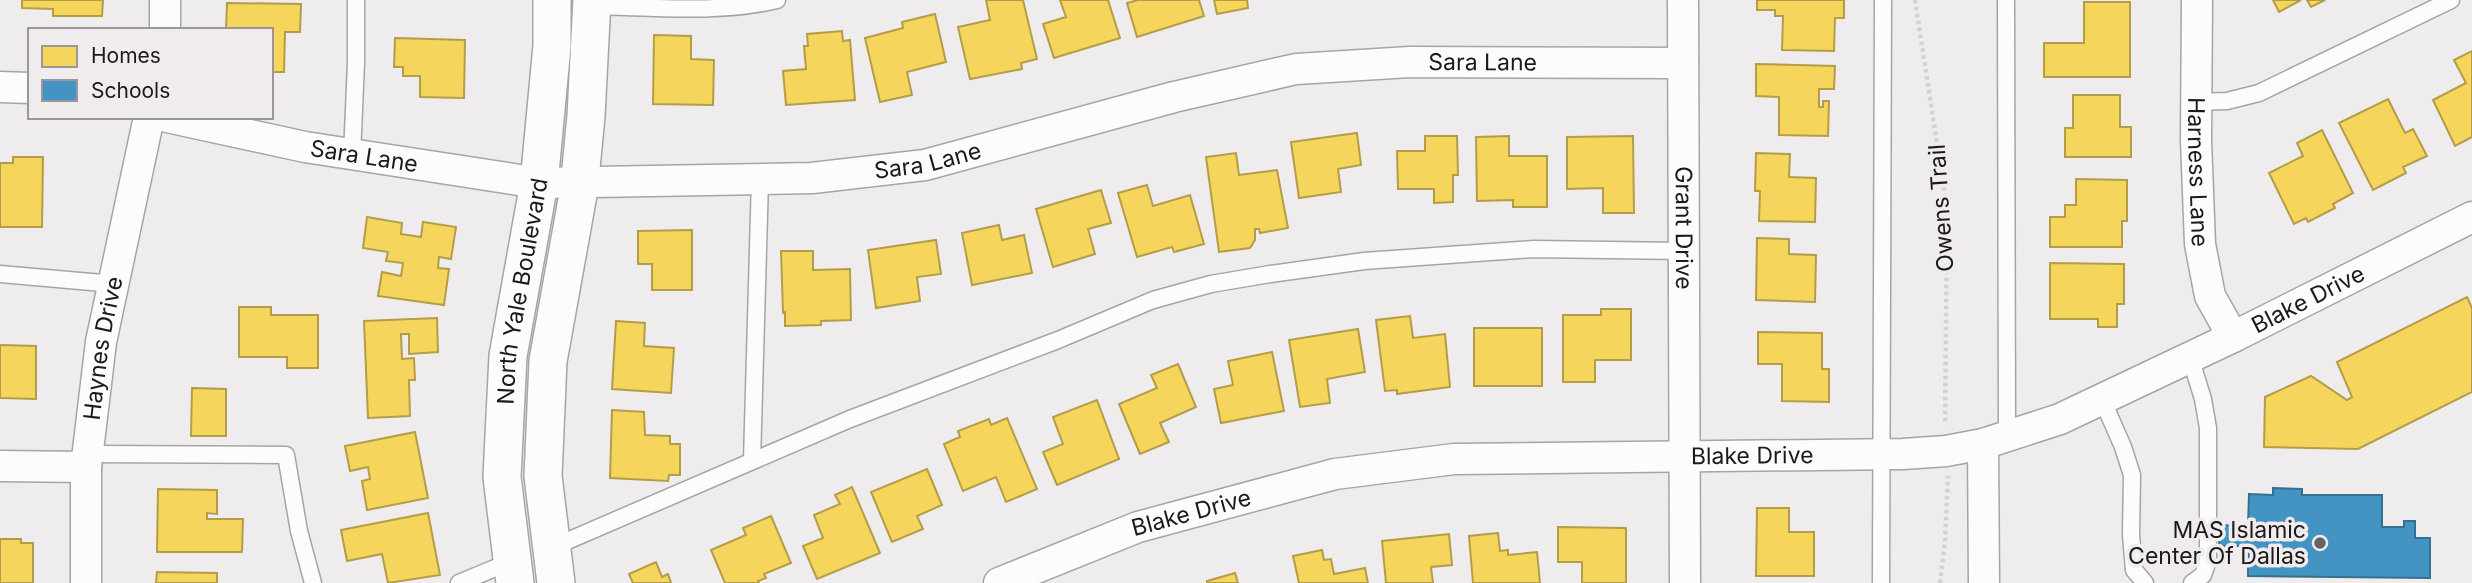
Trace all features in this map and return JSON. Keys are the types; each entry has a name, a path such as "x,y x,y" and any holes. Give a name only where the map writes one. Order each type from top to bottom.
{"street":[{"path":"164,28 165,0"},
{"name":"North Yale Boulevard","path":"513,572 502,477 508,356 539,183 552,46 552,0"},
{"name":"Grant Drive","path":"1684,0 1685,583"},
{"name":"Harness Lane","path":"2197,0 2196,102 2200,244 2210,296 2233,337"},
{"name":"North Yale Boulevard","path":"553,565 543,476 548,361 579,183 586,116 592,3"},
{"name":"Sara Lane","path":"176,119 305,147 539,183 812,178 925,165 1174,97 1296,69 1410,61 1683,63"},
{"path":"0,86 28,88"},
{"name":"Haynes Drive","path":"86,583 87,460 101,342 149,119"},
{"name":"Blake Drive","path":"999,583 1138,527 1335,474 1454,459 1882,454 1946,451 1995,440 2060,419 2233,337 2472,217"},
{"path":"1983,583 1995,440"},
{"path":"0,466 87,460"}],"lane":[{"path":"352,155 356,0"},
{"path":"592,3 705,8 762,4 777,0"},
{"path":"1881,583 1883,0"},
{"path":"1995,440 2006,0"},
{"path":"2196,102 2227,101 2259,93 2451,0"},
{"path":"752,461 760,179"},
{"path":"553,565 752,461 850,419 1058,340 1153,300 1270,274 1377,260 1534,249 1684,251"},
{"path":"0,274 114,284"},
{"path":"2190,357 2208,428 2208,561 2203,575 2192,583"},
{"path":"2102,399 2132,475 2131,535 2134,570 2145,583"},
{"path":"87,460 286,456 299,531 313,583"},
{"path":"459,583 513,572"}],"path":[{"name":"Owens Trail","path":"1915,0 1944,188 1947,225 1945,417"},
{"path":"1940,583 1948,476"}],"building: Homes":[{"path":"22,0 103,0 102,16 53,16 53,9 22,8"},
{"path":"986,0 1023,0 1037,59 1021,63 1022,69 970,79 958,27 990,20"},
{"path":"1060,0 1108,0 1120,38 1054,58 1043,24 1066,17"},
{"path":"1138,0 1199,0 1204,16 1137,37 1127,3"},
{"path":"1214,0 1247,0 1248,8 1217,14"},
{"path":"1757,0 1844,0 1844,18 1835,18 1834,51 1782,50 1783,16 1775,16 1775,10 1757,10"},
{"path":"2273,0 2301,0 2279,12"},
{"path":"2307,0 2325,0 2311,7"},
{"path":"2084,2 2130,2 2130,77 2044,77 2044,43 2084,43"},
{"path":"227,3 301,4 300,32 285,32 284,72 273,72 273,28 226,28"},
{"path":"935,14 946,62 907,72 912,95 880,102 865,38 903,28 902,22"},
{"path":"842,31 843,41 850,40 855,100 786,105 783,71 806,69 804,46 808,46 807,34"},
{"path":"654,35 691,36 691,59 714,60 713,105 653,104"},
{"path":"395,38 465,40 464,98 420,97 420,76 403,76 403,67 394,67"},
{"path":"2472,51 2472,137 2455,146 2433,100 2466,83 2454,60"},
{"path":"1756,64 1835,66 1834,89 1819,89 1819,107 1823,107 1823,101 1829,101 1828,136 1779,135 1779,97 1756,96"},
{"path":"2073,95 2120,95 2120,127 2131,127 2131,157 2065,157 2065,128 2073,128"},
{"path":"2388,99 2405,133 2413,129 2427,156 2403,167 2406,173 2373,190 2339,123"},
{"path":"2322,130 2353,193 2333,204 2335,208 2308,222 2306,218 2294,224 2269,173 2303,156 2297,143"},
{"path":"1357,133 1361,165 1338,169 1341,192 1299,198 1291,142"},
{"path":"1425,136 1457,136 1458,175 1453,175 1453,202 1434,203 1434,189 1398,189 1397,151 1425,151"},
{"path":"1509,136 1509,156 1547,156 1547,207 1513,207 1513,200 1477,201 1476,137"},
{"path":"1633,136 1634,213 1603,213 1603,188 1567,189 1567,137"},
{"path":"1236,153 1239,175 1277,170 1288,228 1260,233 1259,229 1255,229 1255,240 1250,248 1219,252 1206,157"},
{"path":"1756,153 1790,154 1789,177 1816,178 1815,222 1759,221 1760,191 1755,191"},
{"path":"13,157 43,157 42,227 0,227 0,163 13,163"},
{"path":"2076,179 2127,180 2127,221 2122,221 2122,247 2050,247 2050,217 2065,217 2065,205 2076,205"},
{"path":"1147,185 1153,206 1190,195 1204,244 1174,252 1172,247 1137,257 1118,193"},
{"path":"1101,190 1111,223 1088,229 1095,254 1053,267 1036,209"},
{"path":"367,217 402,223 401,234 421,237 423,222 456,227 451,259 439,257 438,268 449,269 444,305 378,296 382,272 401,276 403,263 386,261 388,252 363,248"},
{"path":"999,225 1002,240 1024,235 1032,273 972,285 962,233"},
{"path":"692,230 692,290 652,290 652,264 638,264 638,231"},
{"path":"1757,238 1789,239 1789,254 1816,255 1815,302 1756,300"},
{"path":"936,240 941,274 917,277 920,301 876,308 868,250"},
{"path":"781,251 813,251 813,270 850,269 851,320 821,321 821,325 785,326"},
{"path":"2050,263 2124,264 2124,304 2117,304 2117,327 2098,327 2098,319 2050,319"},
{"path":"2467,297 2472,308 2472,392 2358,449 2264,447 2265,397 2311,376 2347,400 2352,397 2337,362"},
{"path":"239,307 271,307 271,315 318,315 318,368 287,368 287,357 239,357"},
{"path":"1601,309 1631,309 1631,360 1595,360 1595,382 1563,382 1563,315 1601,315"},
{"path":"1410,316 1413,338 1445,334 1450,387 1397,394 1397,390 1385,391 1376,320"},
{"path":"437,318 438,352 409,354 409,334 401,334 402,359 414,358 415,380 409,380 410,416 368,418 364,321"},
{"path":"616,321 645,323 644,346 674,348 671,393 612,389"},
{"path":"1474,328 1542,328 1542,386 1474,386"},
{"path":"1358,329 1365,372 1327,379 1330,403 1300,407 1289,340"},
{"path":"1758,332 1822,333 1822,369 1829,369 1829,402 1782,401 1782,364 1758,364"},
{"path":"0,345 36,346 36,399 0,398"},
{"path":"1272,352 1284,411 1221,423 1214,389 1233,385 1228,361"},
{"path":"1178,364 1196,407 1160,423 1169,442 1140,454 1119,404 1157,388 1151,375"},
{"path":"192,388 226,389 226,436 191,436"},
{"path":"1097,400 1119,459 1057,485 1043,452 1063,444 1053,417"},
{"path":"612,410 644,412 645,435 670,436 670,444 680,444 680,475 669,475 668,481 610,478"},
{"path":"1007,418 1037,489 1006,502 996,477 963,491 944,444 960,437 958,431 989,419 991,425"},
{"path":"415,432 428,498 367,510 362,481 370,479 368,467 350,471 345,446"},
{"path":"927,469 942,505 917,516 923,529 892,542 871,492"},
{"path":"852,487 880,553 817,579 803,546 823,538 814,515 840,504 835,495"},
{"path":"158,489 217,490 217,514 207,513 207,519 243,519 242,552 157,552"},
{"path":"1757,508 1789,508 1789,532 1814,532 1814,576 1756,576"},
{"path":"428,513 440,575 388,583 382,554 347,561 341,530"},
{"path":"771,516 791,563 764,574 766,578 758,581 759,583 725,583 711,550 746,535 743,528"},
{"path":"1558,527 1626,528 1626,583 1582,583 1582,562 1558,562"},
{"path":"1498,533 1500,551 1508,550 1508,555 1537,552 1540,583 1473,583 1469,536"},
{"path":"1449,534 1452,565 1431,567 1433,583 1386,583 1382,541"},
{"path":"0,539 21,539 21,543 33,543 33,583 0,583"},
{"path":"1322,550 1324,560 1331,559 1334,574 1365,568 1368,583 1299,583 1293,556"},
{"path":"656,562 662,577 668,574 671,583 633,583 629,574"},
{"path":"157,572 217,573 217,583 156,583"},
{"path":"1235,573 1238,583 1207,583 1207,581"}],"building: Schools":[{"path":"2273,488 2302,489 2302,495 2382,495 2382,527 2404,527 2404,521 2415,521 2415,538 2430,538 2430,578 2248,576 2248,546 2219,546 2219,525 2248,526 2249,494 2273,495"}],"place":[{"name":"MAS Islamic Center Of Dallas","path":"2320,543"}]}
